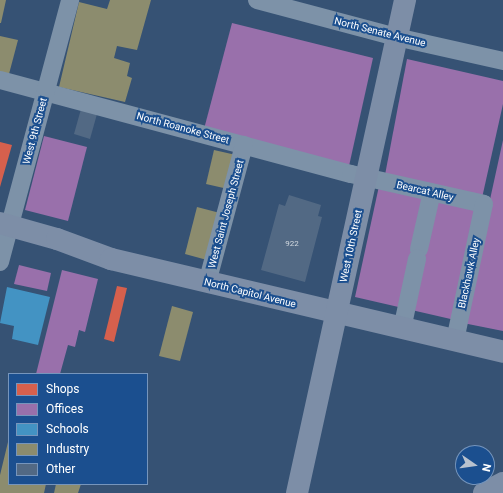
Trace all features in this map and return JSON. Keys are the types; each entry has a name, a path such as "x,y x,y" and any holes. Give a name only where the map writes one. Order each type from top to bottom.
{"main road":[{"name":"West 10th Street","path":"298,493 365,177 405,0"},
{"name":"North Capitol Avenue","path":"5,224 57,239 111,259 402,330 503,352"},
{"path":"484,493 503,483"}],"street":[{"name":"West 9th Street","path":"0,262 5,224 46,92 70,0"},
{"name":"North Senate Avenue","path":"257,0 396,37 503,61"},
{"name":"North Roanoke Street","path":"0,80 365,177"},
{"name":"West Saint Joseph Street","path":"207,283 244,145"},
{"name":"Bearcat Alley","path":"365,177 484,204"},
{"path":"402,330 432,192"},
{"name":"Blackhawk Alley","path":"455,341 484,204"}],"building: Shops":[{"path":"0,142 12,145 0,187"},
{"path":"117,286 127,288 114,342 104,339"}],"building: Offices":[{"path":"232,23 373,58 349,166 204,129"},
{"path":"407,59 503,81 503,104 482,198 385,175"},
{"path":"44,136 87,147 68,221 25,210"},
{"path":"503,140 503,331 463,323"},
{"path":"379,186 480,208 455,320 355,297"},
{"path":"19,265 51,273 47,291 14,284"},
{"path":"62,270 98,279 85,332 79,330 75,347 68,345 60,373 36,373"}],"building: Schools":[{"path":"7,287 50,297 38,345 12,339 14,326 0,323"}],"building: Industry":[{"path":"0,0 6,0 1,23 0,23"},
{"path":"110,0 151,0 137,50 117,46 114,58 130,63 127,76 132,78 125,102 59,87 79,2 107,9"},
{"path":"0,36 18,40 9,74 0,72"},
{"path":"214,150 236,155 228,189 206,184"},
{"path":"197,207 220,213 207,260 185,254"},
{"path":"172,306 193,312 180,361 159,356"},
{"path":"8,442 8,485 46,485 44,493 0,493 0,475"},
{"path":"56,485 81,485 78,493 54,493"}],"building: Other":[{"path":"81,109 97,114 90,139 74,134"},
{"path":"289,195 321,205 318,216 322,217 305,282 261,270 279,204 285,206"}]}
